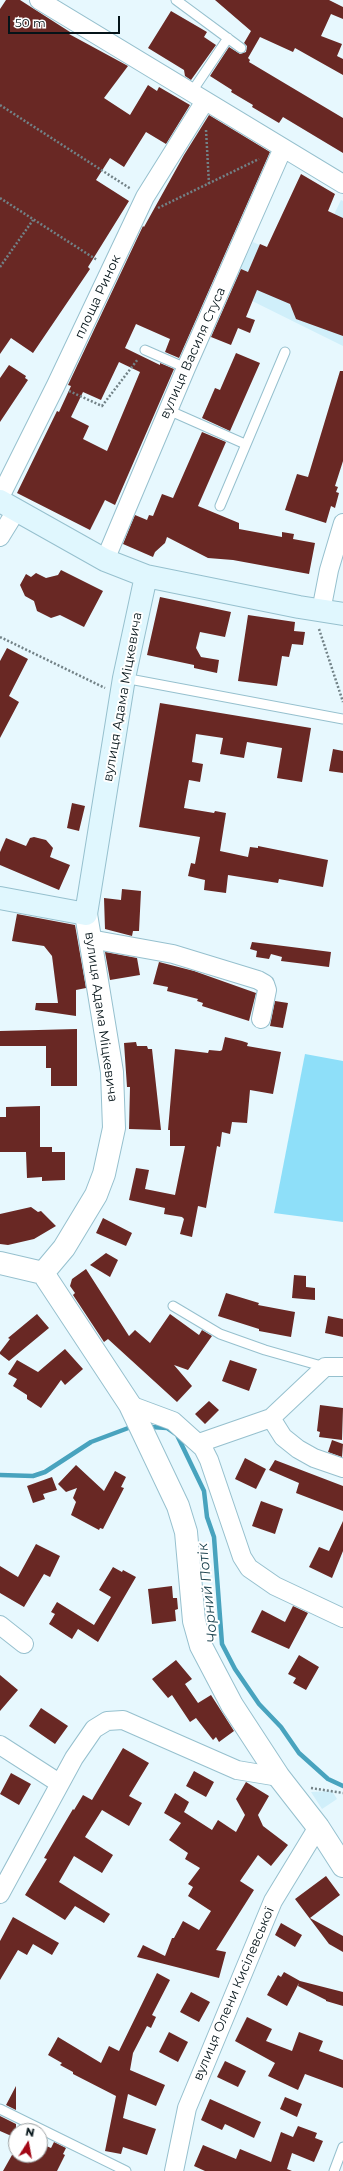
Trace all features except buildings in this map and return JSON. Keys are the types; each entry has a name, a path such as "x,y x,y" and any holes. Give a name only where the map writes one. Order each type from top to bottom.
{"main road":[{"path":"5,503 105,560 146,576 319,618 343,614"},
{"name":"вулиця Адама Міцкевича","path":"86,914 123,687 146,576"},
{"path":"0,898 86,914"}],"street":[{"path":"39,0 343,184"},
{"name":"площа Ринок","path":"0,537 5,503 56,385 134,219 198,97"},
{"name":"вулиця Василя Стуса","path":"105,560 186,368 283,148"},
{"path":"319,618 329,570 343,523"},
{"name":"вулиця Адама Міцкевича","path":"43,1273 64,1248 96,1194 104,1174 114,1128 112,1072 86,914"},
{"path":"90,939 173,954 258,980 265,984 267,990 261,1019"},
{"path":"0,1263 43,1273 130,1405 184,1523 197,1638 232,1705 279,1777 318,1827 343,1866"},
{"path":"199,1443 271,1418 325,1367 343,1367"},
{"path":"130,1405 174,1421 199,1443 209,1460 238,1549 246,1565 275,1586 343,1618"},
{"path":"271,1418 283,1436 298,1449 320,1460 343,1468"},
{"path":"0,1625 24,1644"},
{"path":"0,1894 59,1783 94,1729 107,1721 118,1720 237,1770 279,1777"},
{"path":"0,1745 59,1783"},
{"name":"вулиця Олени Кисілевської","path":"174,2171 187,2108 267,1916 273,1902 318,1827"}],"lane":[{"path":"176,0 241,48"},
{"path":"198,97 228,38"},
{"path":"145,350 186,368"},
{"path":"220,506 285,352"},
{"path":"168,410 245,444"},
{"path":"123,687 343,719"},
{"path":"173,1306 220,1334 265,1350 325,1367"},
{"path":"0,2109 126,2171"},
{"path":"334,2171 343,2147"}],"path":[{"path":"198,97 209,184"},
{"path":"0,105 145,197"},
{"path":"134,219 283,148"},
{"path":"0,198 111,269"},
{"path":"0,267 33,220"},
{"path":"56,385 102,406 145,350"},
{"path":"319,618 343,702"},
{"path":"0,637 123,687"},
{"path":"337,1792 343,1793"}],"shaded area":[{"path":"341,200 343,201 343,346 230,290 253,242 308,268"},
{"path":"305,1054 343,1061 343,1222 274,1213"},
{"path":"332,1791 337,1799 322,1809 311,1792"}],"waterway":[{"name":"Чорний Потік","path":"0,1475 33,1476 45,1472 91,1442 131,1427"},
{"name":"Чорний Потік","path":"151,1427 167,1428 177,1435 204,1491 207,1517 214,1537 222,1644 235,1669 259,1704 281,1727 299,1753 328,1779 343,1786"}]}
